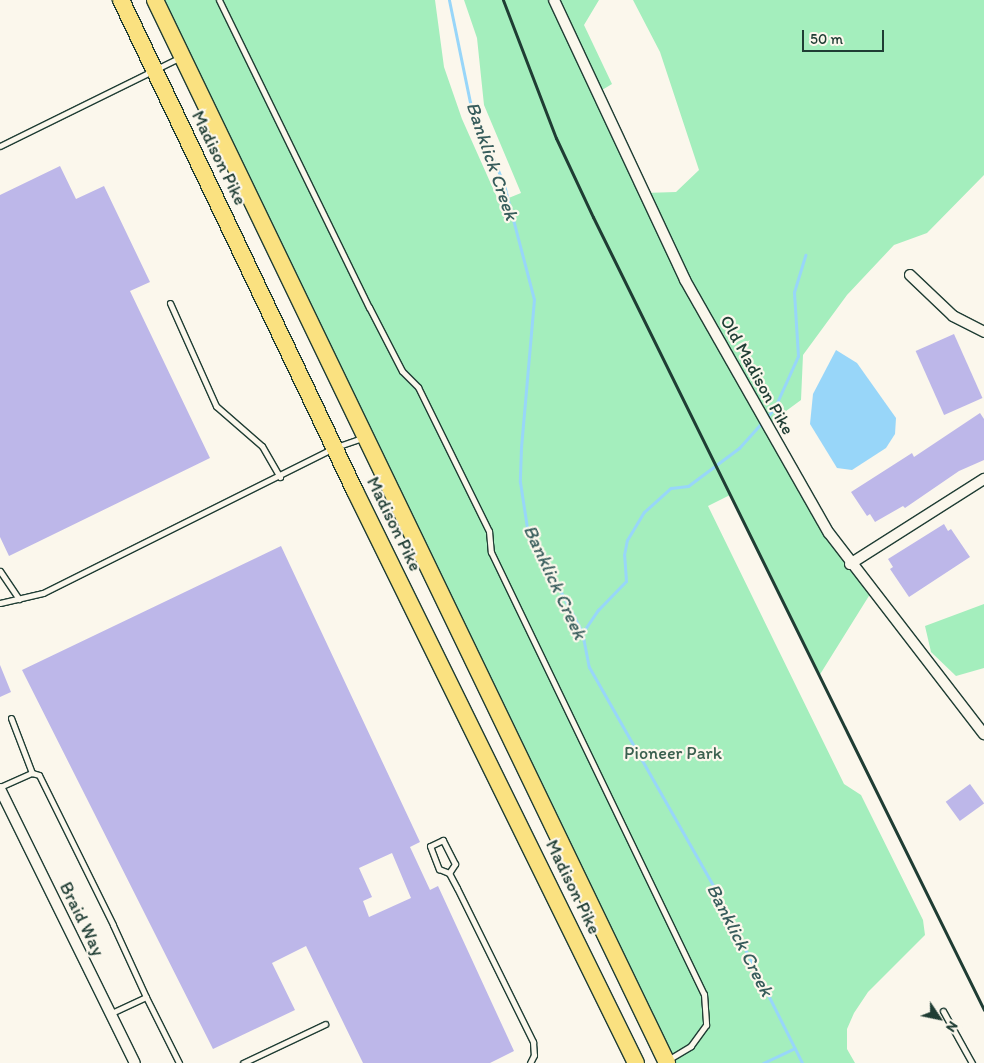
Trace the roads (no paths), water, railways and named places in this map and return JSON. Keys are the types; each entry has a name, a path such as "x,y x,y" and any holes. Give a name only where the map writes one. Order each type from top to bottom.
{"main road":[{"name":"Madison Pike","path":"121,0 336,448 636,1063"},
{"name":"Madison Pike","path":"155,0 665,1062"}],"street":[{"name":"Old Madison Pike","path":"554,0 685,280 781,450 850,564 984,734"},
{"path":"910,275 953,316 984,332"},
{"path":"850,564 984,478"},
{"name":"Braid Way","path":"0,788 135,1063"}],"lane":[{"path":"219,0 369,307 402,371 418,387 489,531 491,552 704,994 708,1011 706,1025 700,1037 665,1062"},
{"path":"0,146 181,57"},
{"path":"170,303 216,406 262,446 280,477"},
{"path":"0,604 44,593 336,448 365,437"},
{"path":"0,571 20,599"},
{"path":"11,718 32,773"},
{"path":"0,788 32,773 38,775 179,1063"},
{"path":"449,873 455,864 443,840 430,846 439,869 449,873 533,1042 534,1055 530,1063"},
{"path":"111,1013 146,997"},
{"path":"943,1011 972,1063"},
{"path":"243,1063 325,1024"}],"water":[{"path":"836,350 857,363 896,418 895,434 886,448 852,470 837,468 810,424 813,394"}],"waterway":[{"name":"Banklick Creek","path":"449,0 470,102 504,185 534,299 521,447 520,482 527,528 582,632 589,667 715,889 802,1063"},
{"path":"583,632 598,610 626,581 624,555 627,540 644,512 671,488 688,486 739,448 774,409 798,356 794,292 805,255"},
{"path":"763,1063 795,1048"}],"railway":[{"path":"503,0 556,138 593,217 984,1010"}],"park label":[{"name":"Pioneer Park","path":"673,753"}]}
